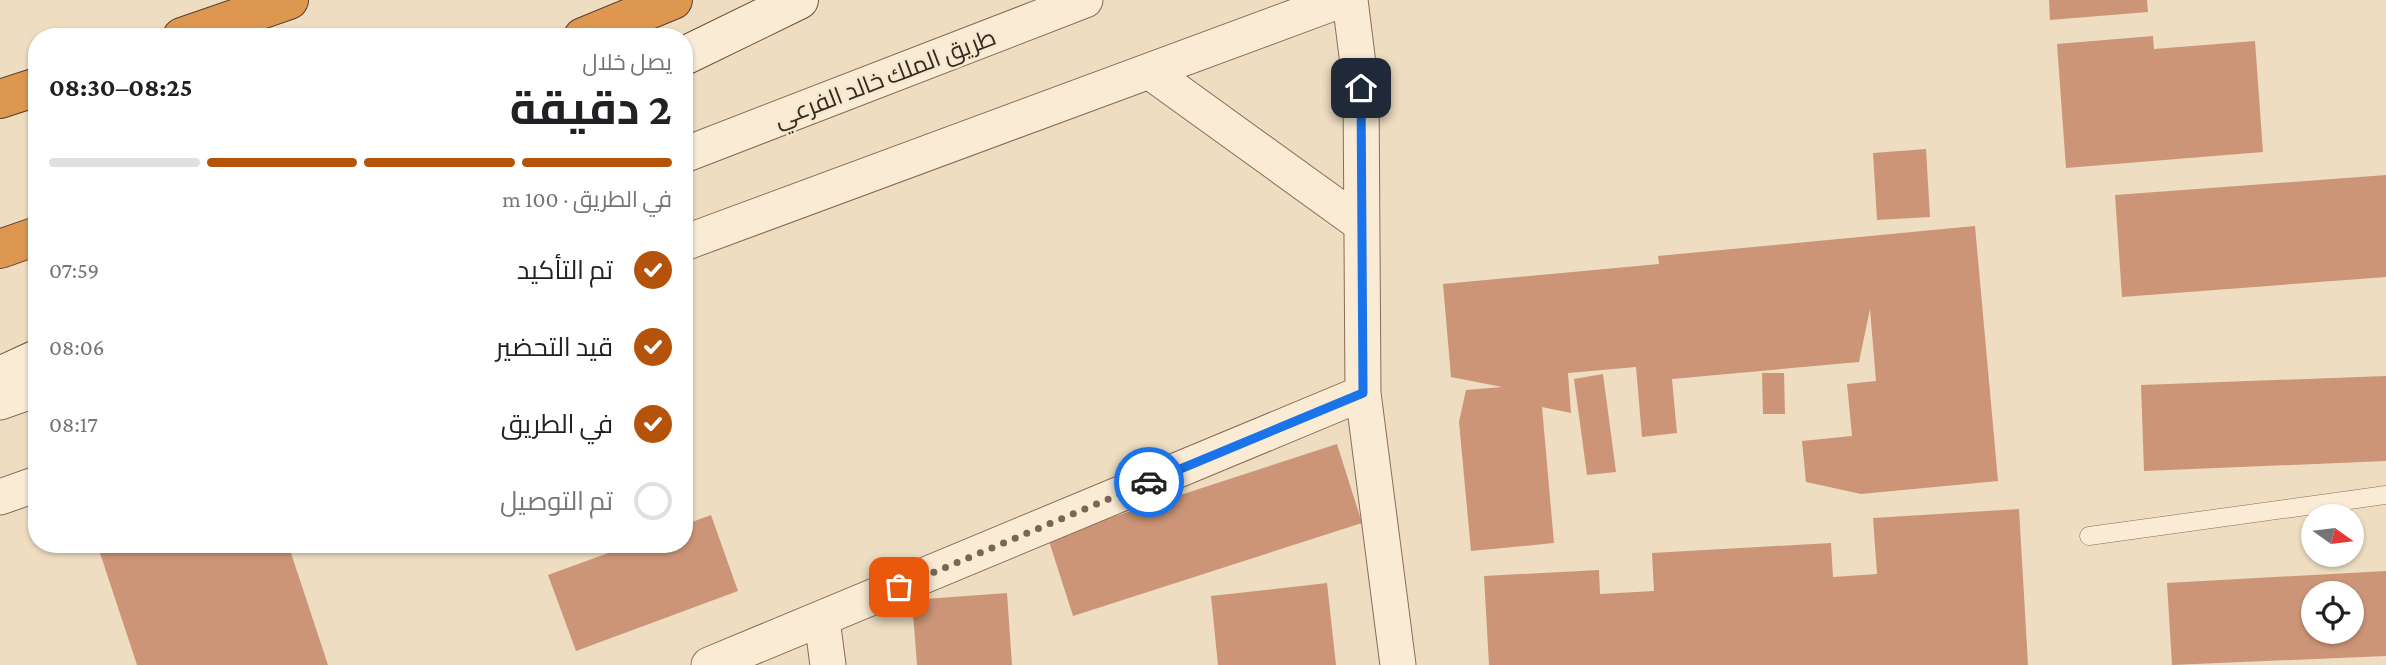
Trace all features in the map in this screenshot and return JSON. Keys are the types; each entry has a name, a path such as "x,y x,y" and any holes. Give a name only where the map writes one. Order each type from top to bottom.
{"highway":[{"path":"208,28 289,0"},
{"path":"605,28 673,0"},
{"path":"0,99 28,90"},
{"path":"0,249 28,239"}],"main road":[{"path":"693,52 799,0"},
{"path":"0,376 28,363"}],"street":[{"name":"طريق الملك خالد الفرعي","path":"693,152 1085,0"},
{"path":"693,240 1340,0"},
{"path":"1350,0 1361,88 1363,393 1398,665"},
{"path":"1149,71 1361,225"},
{"path":"0,402 28,392"},
{"path":"709,665 1363,393"},
{"path":"0,497 28,487"},
{"path":"822,620 828,665"}],"lane":[{"path":"2090,536 2386,495"}],"building":[{"path":"2049,0 2147,0 2148,12 2050,20"},
{"path":"2153,36 2154,49 2255,41 2263,152 2066,168 2057,44"},
{"path":"1926,149 1930,217 1877,220 1873,153"},
{"path":"2386,175 2386,277 2122,297 2115,195"},
{"path":"1975,226 1998,481 1861,494 1806,482 1802,441 1852,436 1847,384 1876,381 1870,309 1859,362 1672,379 1677,433 1642,437 1636,367 1568,373 1571,413 1542,407 1554,543 1471,551 1459,422 1466,390 1502,387 1451,377 1443,284 1659,264 1658,256"},
{"path":"1762,373 1784,373 1785,414 1763,414"},
{"path":"1603,374 1616,472 1587,475 1574,379"},
{"path":"2386,376 2386,461 2144,471 2141,385"},
{"path":"1337,444 1362,523 1073,616 1048,538"},
{"path":"2019,509 2028,665 1489,665 1484,576 1599,570 1600,594 1654,591 1652,553 1831,543 1833,577 1877,574 1873,518"},
{"path":"711,515 738,591 576,651 548,575 608,553 693,553 693,522"},
{"path":"100,553 291,553 328,665 137,665"},
{"path":"2386,571 2386,656 2172,665 2167,583"},
{"path":"1327,583 1336,665 1218,665 1211,596"},
{"path":"1007,593 1012,665 917,665 912,600"}],"way so far":[{"path":"899,587 1149,482"}],"route":[{"path":"1149,482 1363,393 1361,88"}]}
